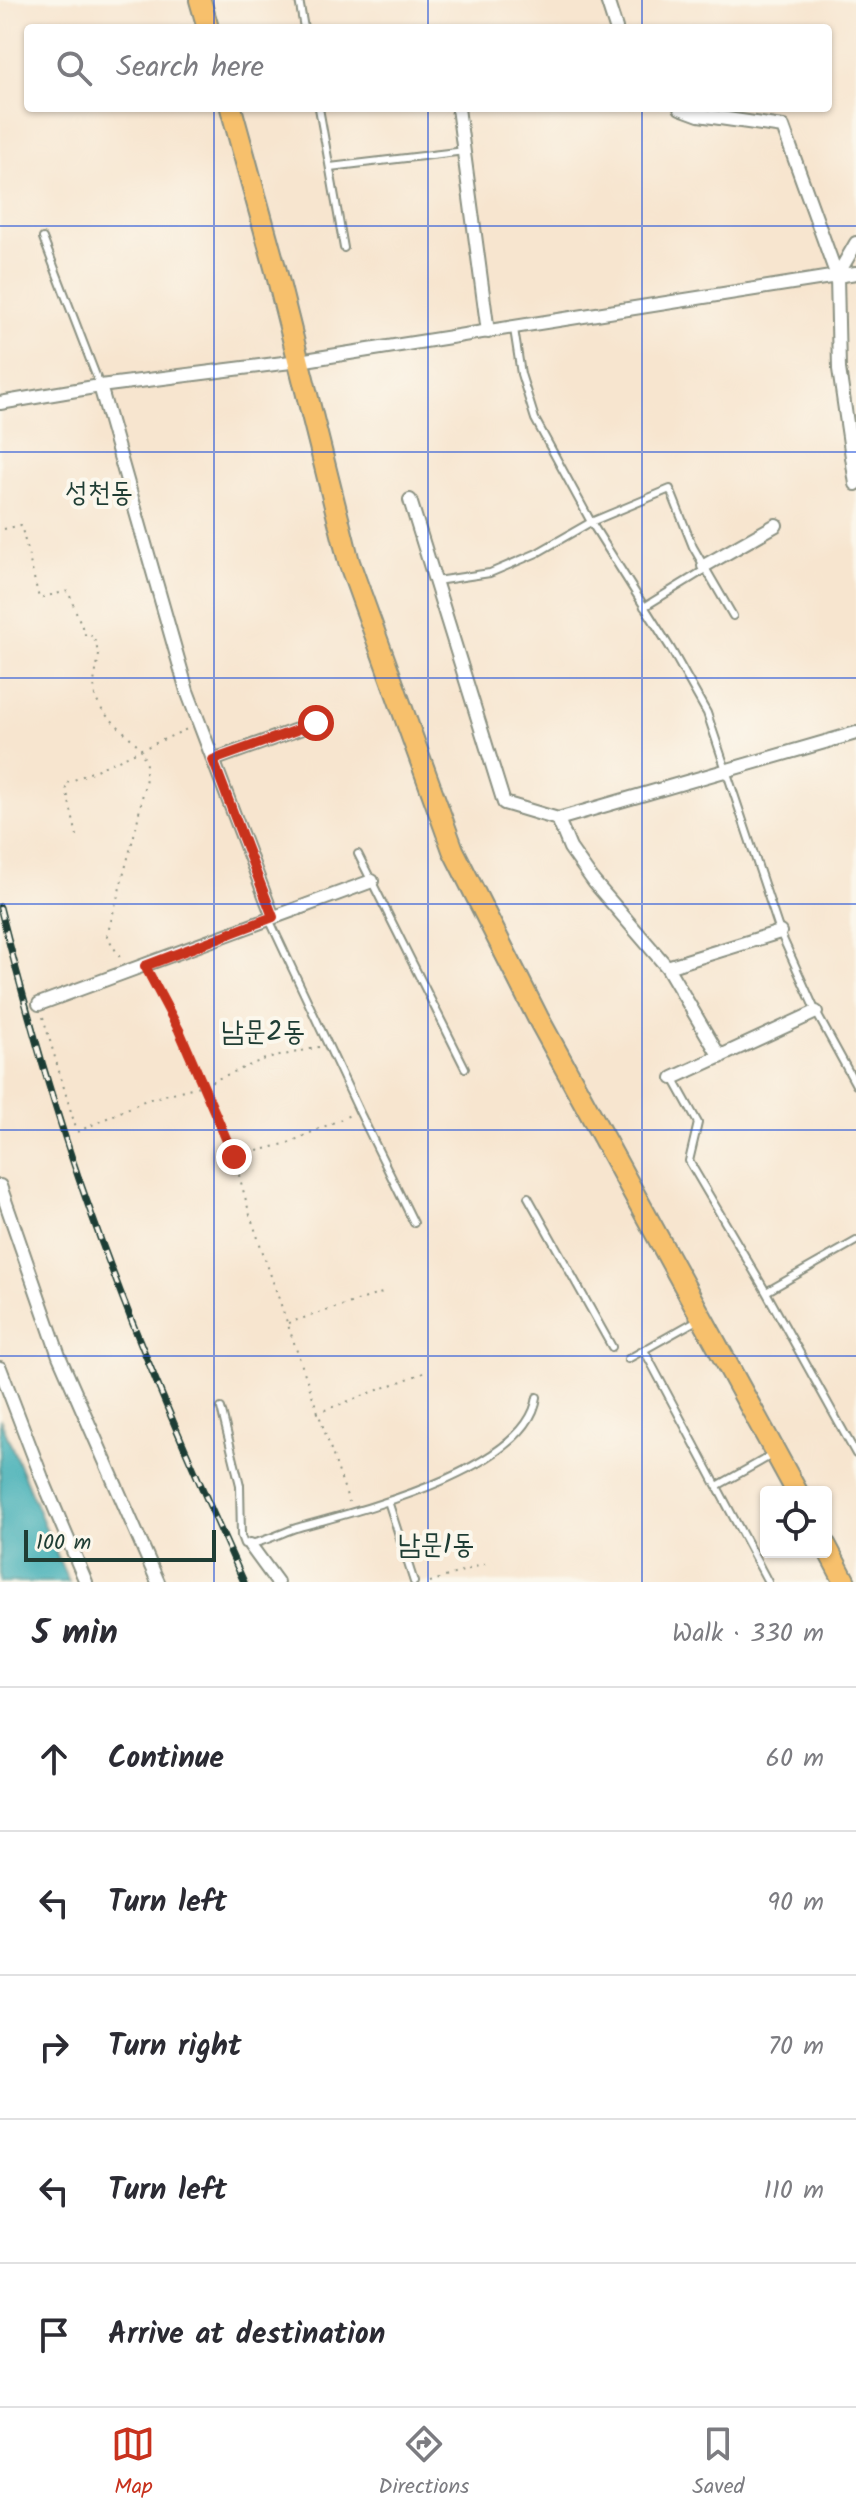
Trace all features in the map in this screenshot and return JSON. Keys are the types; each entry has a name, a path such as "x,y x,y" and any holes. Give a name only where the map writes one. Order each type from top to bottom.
{"main road":[{"path":"200,0 207,24"},
{"path":"232,112 276,271 349,562 453,850 538,1018 794,1486"},
{"path":"832,1557 845,1582"}],"street":[{"path":"607,0 615,24"},
{"path":"459,112 488,332"},
{"path":"691,112 783,127 837,276 839,369 856,484"},
{"path":"837,276 856,243"},
{"path":"0,403 100,386 514,329 856,273"},
{"path":"100,386 164,617 199,724 271,918"},
{"path":"410,500 504,803 558,819 856,733"},
{"path":"705,568 776,525"},
{"path":"213,760 316,723"},
{"path":"558,819 570,848 594,882 667,967 720,1057"},
{"path":"39,1004 372,881"},
{"path":"667,967 780,932"},
{"path":"673,1078 816,1012"},
{"path":"0,1186 59,1356 158,1582"},
{"path":"0,1368 86,1582"},
{"path":"250,1545 277,1582"}],"lane":[{"path":"299,0 303,24"},
{"path":"320,112 344,248"},
{"path":"330,167 465,151"},
{"path":"43,238 100,386"},
{"path":"514,329 521,374 535,419 591,522 671,649 707,713 780,932 816,1012 856,1085"},
{"path":"436,581 490,573 537,553 591,522 670,489 693,547 733,616"},
{"path":"644,607 705,568"},
{"path":"358,854 465,1068"},
{"path":"271,918 414,1223"},
{"path":"673,1078 698,1123 689,1161 856,1454"},
{"path":"528,1197 612,1347"},
{"path":"766,1292 856,1241"},
{"path":"628,1359 702,1318"},
{"path":"644,1350 768,1582"},
{"path":"221,1408 240,1485 241,1536 244,1544 250,1545 275,1534 388,1501 456,1474 499,1449 525,1427 535,1410 537,1397"},
{"path":"717,1486 775,1453"},
{"path":"388,1501 414,1582"}],"path":[{"path":"4,529 21,525 39,598 68,591 86,637 93,635 99,655 94,689 99,706 141,748 146,778 107,936 128,972"},
{"path":"77,836 65,784 199,724"},
{"path":"145,966 179,1030 234,1157 250,1215 352,1512"},
{"path":"39,1004 77,1132 146,1100 203,1085 262,1060 328,1044"},
{"path":"234,1157 288,1143 359,1111"},
{"path":"287,1324 382,1293"},
{"path":"317,1413 423,1373"},
{"path":"430,1582 490,1562"}],"water":[{"path":"0,1419 66,1576 69,1582 0,1582"}],"railway":[{"path":"0,907 50,1091 104,1248 161,1392 244,1582"}],"district":[{"name":"성천동","path":"99,491"},
{"name":"남문2동","path":"263,1030"},
{"name":"남문1동","path":"436,1543"}],"route":[{"path":"234,1157 179,1030 145,966 273,917 213,760 316,723"}]}
